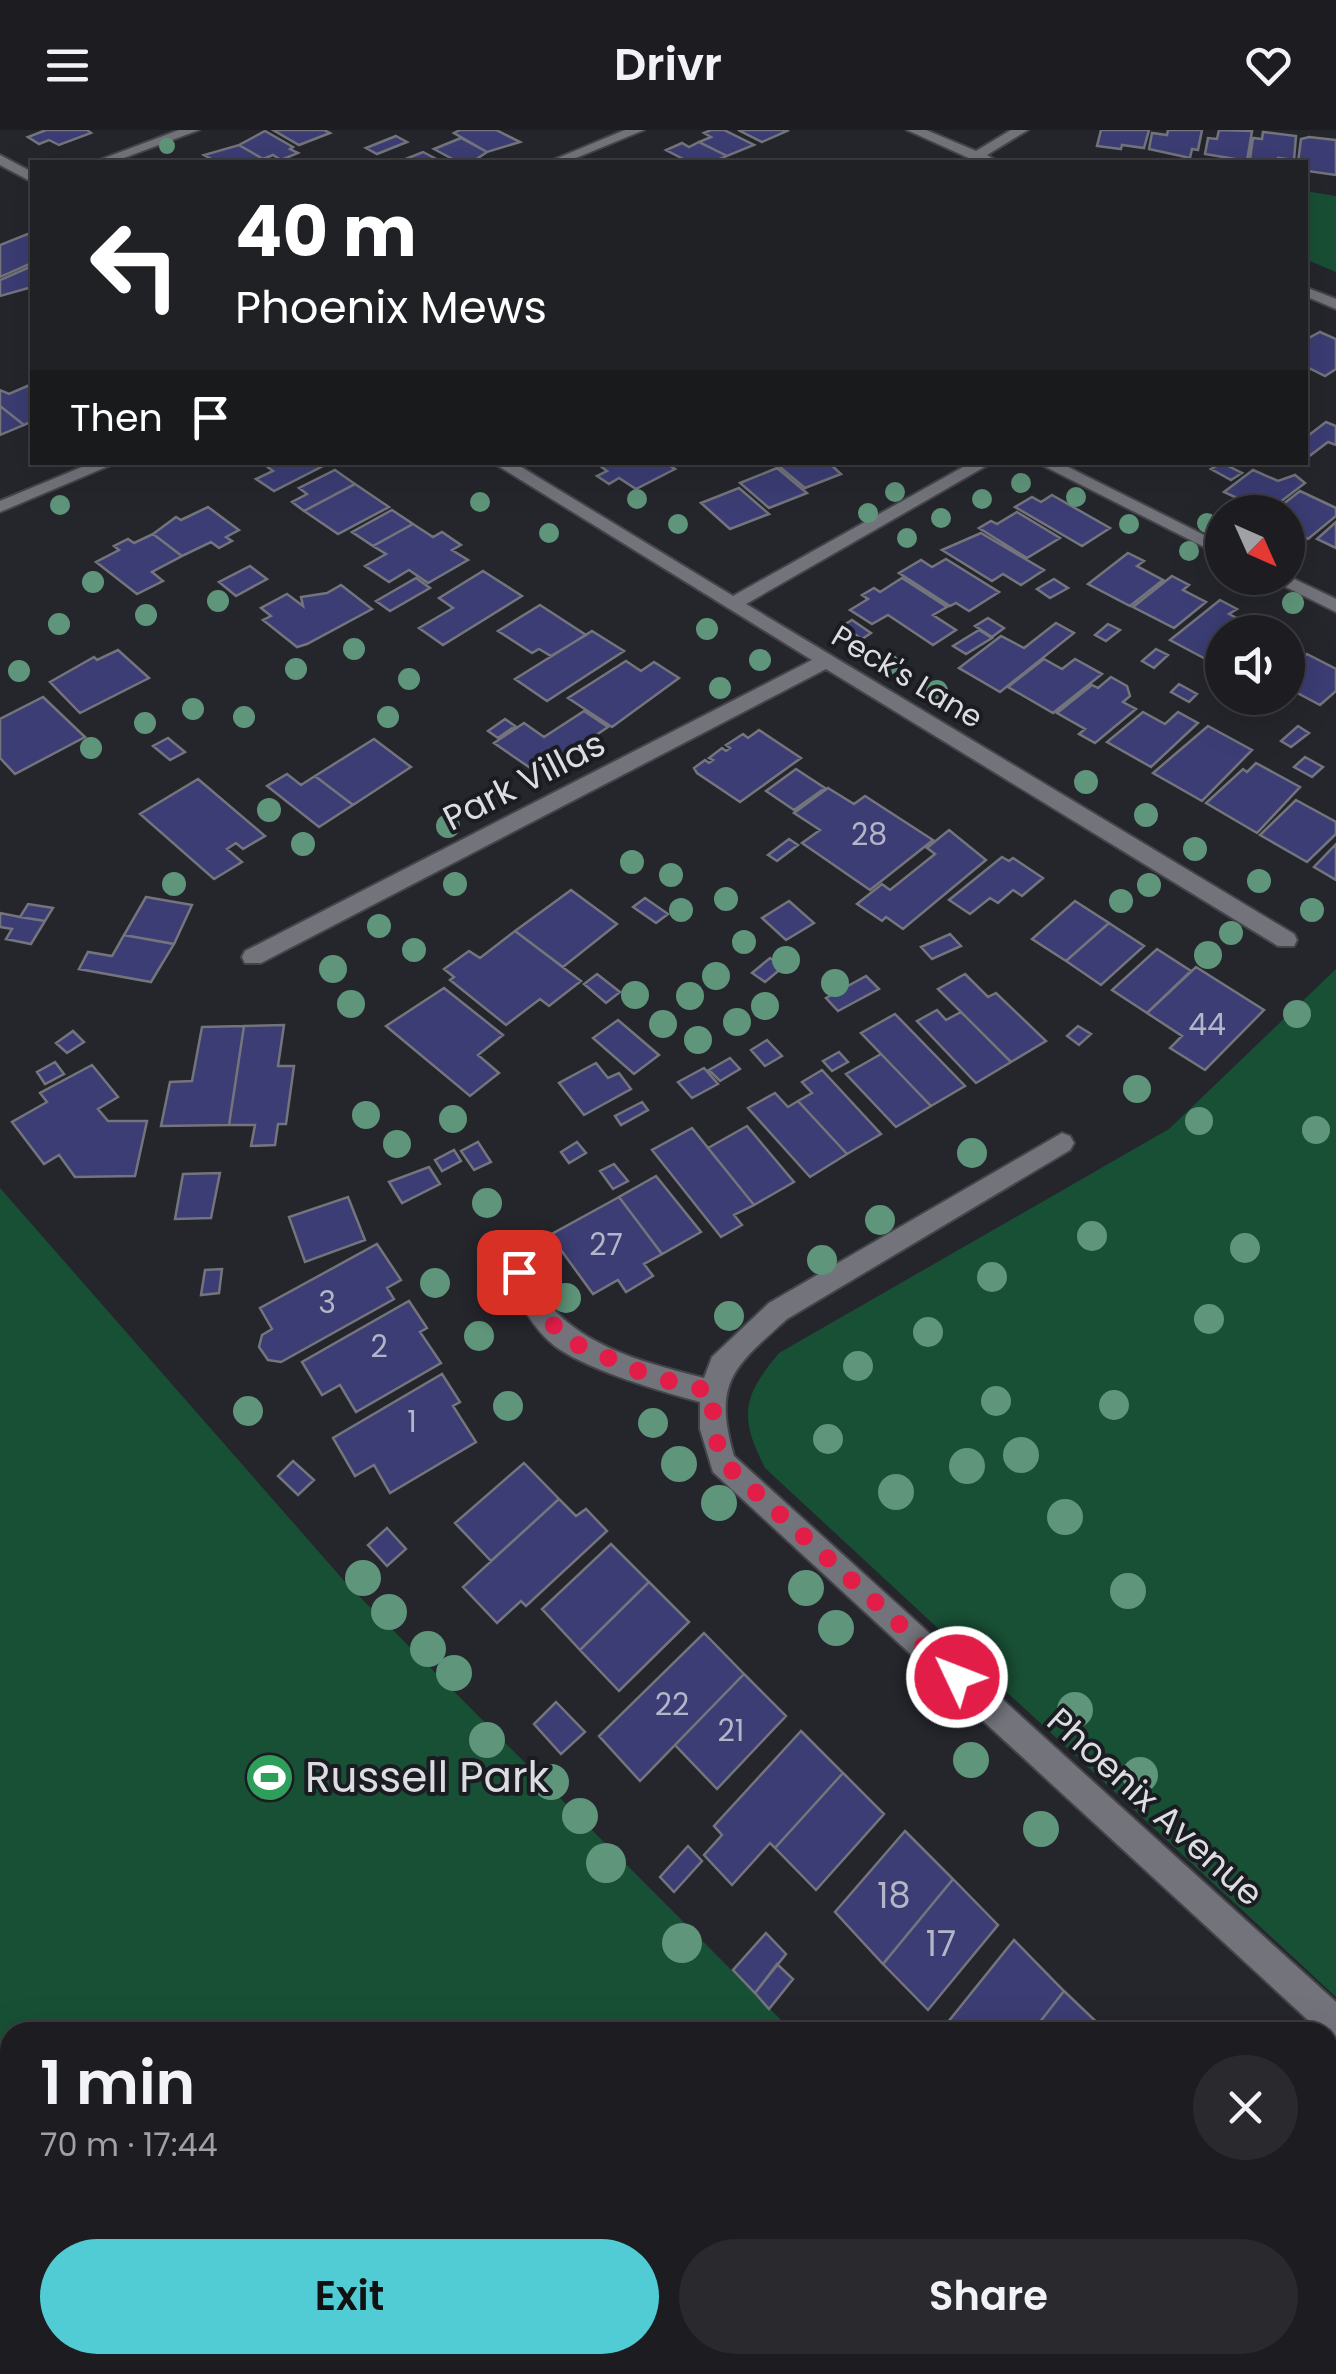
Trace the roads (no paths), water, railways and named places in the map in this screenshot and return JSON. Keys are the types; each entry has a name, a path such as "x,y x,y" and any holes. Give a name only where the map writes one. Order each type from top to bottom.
{"street":[{"path":"107,160 192,130"},
{"path":"560,160 637,130"},
{"path":"914,130 987,160"},
{"path":"976,156 1020,130"},
{"path":"0,159 30,177"},
{"path":"1308,292 1336,304"},
{"path":"0,507 103,465"},
{"name":"Peck's Lane","path":"505,465 1286,940"},
{"path":"732,604 980,465"},
{"path":"1050,465 1205,542"},
{"path":"1305,591 1336,606"},
{"name":"Park Villas","path":"253,958 824,662"},
{"path":"519,1272 529,1298 567,1340 650,1376 713,1392 721,1365 778,1311 1062,1144"},
{"name":"Phoenix Avenue","path":"713,1392 713,1430 724,1463 1334,2022"}],"place":[{"name":"Russell Park","path":"270,1777"}]}
